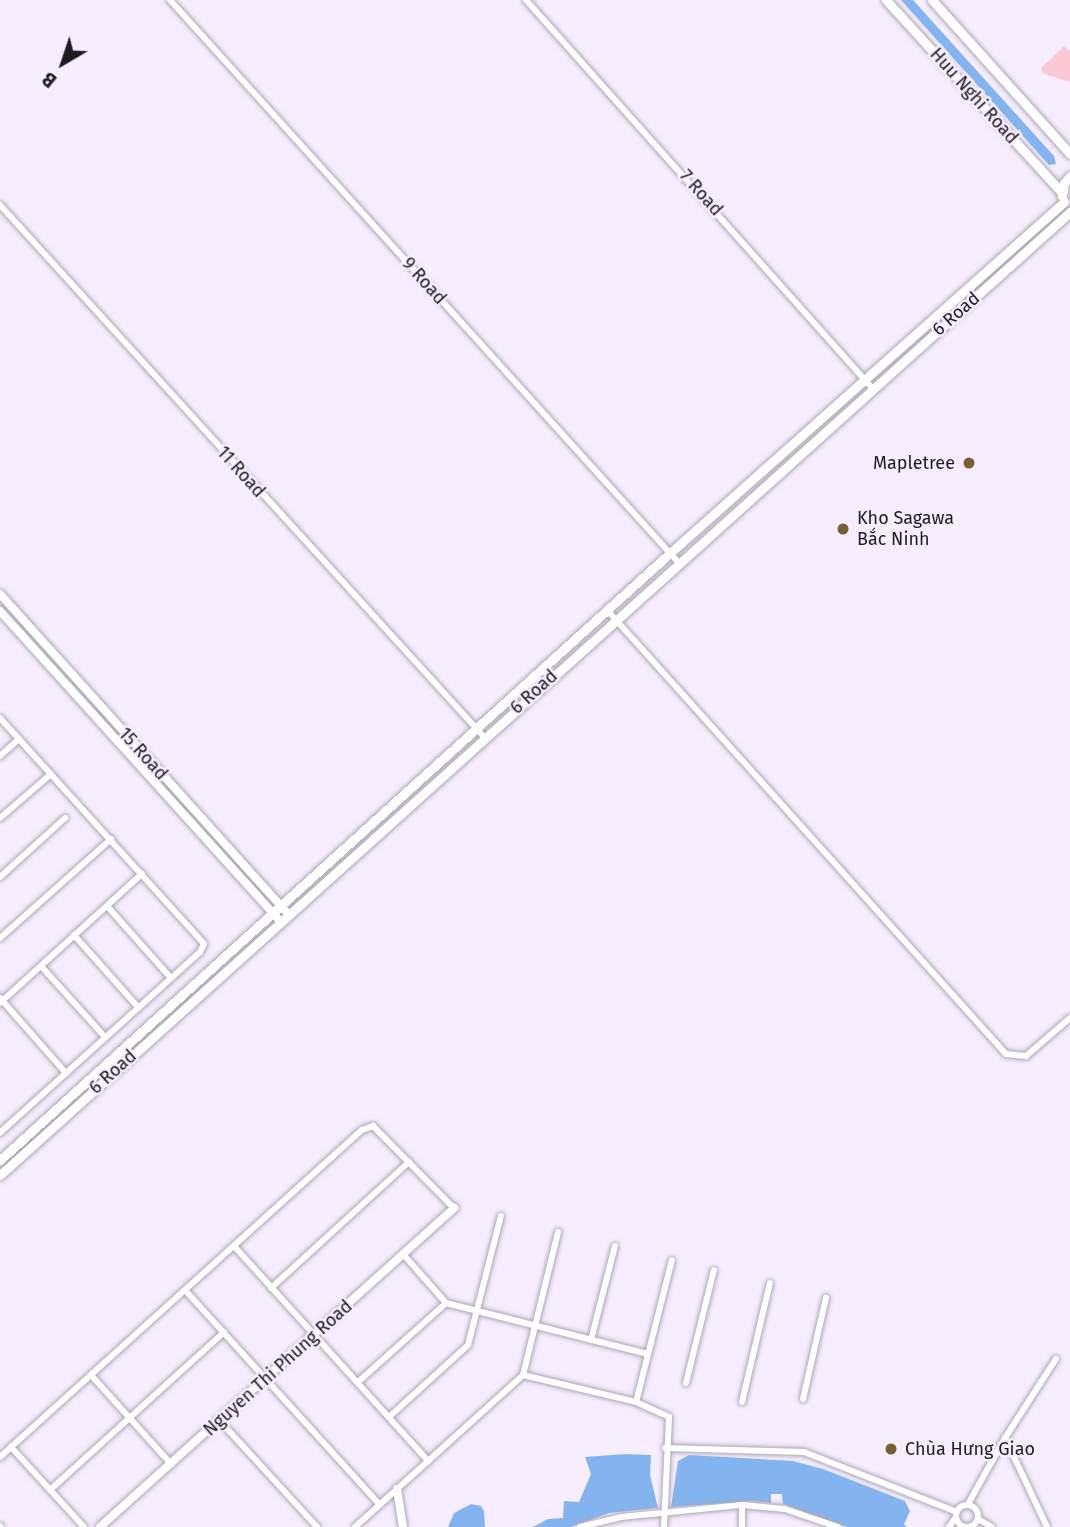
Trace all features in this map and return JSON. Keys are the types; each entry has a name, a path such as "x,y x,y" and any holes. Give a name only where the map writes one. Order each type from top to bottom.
{"main road":[{"name":"Huu Nghi Road","path":"886,0 1066,204"},
{"name":"Huu Nghi Road","path":"932,0 1070,154"},
{"path":"1066,204 1070,176"},
{"name":"6 Road","path":"0,1175 284,917 480,734 607,610 864,379 1066,204"},
{"name":"6 Road","path":"0,1160 277,909 615,619 872,388 1066,204"}],"street":[{"name":"9 Road","path":"170,0 678,562"},
{"name":"7 Road","path":"526,0 872,388"},
{"name":"11 Road","path":"0,205 480,734"},
{"name":"15 Road","path":"0,594 284,917"},
{"path":"607,610 1006,1054 1026,1056 1070,1018"},
{"name":"15 Road","path":"0,611 176,797"},
{"path":"0,718 204,944 200,952 0,1133"},
{"path":"0,756 19,739"},
{"path":"0,818 51,774"},
{"path":"0,877 65,818"},
{"path":"0,939 111,839"},
{"path":"66,1073 1,1001 142,874"},
{"path":"107,906 171,978"},
{"path":"74,935 138,1007"},
{"path":"41,966 105,1037"},
{"path":"0,1457 362,1130 373,1126 454,1208"},
{"path":"271,1288 409,1162"},
{"name":"Nguyen Thi Phung Road","path":"100,1527 454,1208"},
{"path":"389,1417 468,1345 501,1216"},
{"path":"355,1527 523,1375 558,1232"},
{"path":"234,1246 428,1461"},
{"path":"591,1340 615,1247"},
{"path":"403,1254 446,1303 648,1354"},
{"path":"636,1402 672,1260"},
{"path":"687,1383 714,1270"},
{"path":"741,1402 770,1283"},
{"path":"185,1290 380,1505"},
{"path":"803,1399 826,1298"},
{"path":"358,1382 446,1303"},
{"path":"50,1490 224,1332"},
{"path":"949,1527 957,1514 968,1504 1005,1438 1056,1359"},
{"path":"90,1375 171,1464"},
{"path":"523,1375 636,1402 669,1417 665,1448 664,1527"},
{"path":"220,1421 317,1527"},
{"path":"1005,1438 1047,1527"},
{"path":"11,1447 84,1527"},
{"path":"665,1448 804,1452 957,1514 964,1527 975,1525 978,1518 977,1509 968,1504"},
{"path":"397,1489 403,1527"},
{"path":"742,1505 742,1527"},
{"path":"580,1527 605,1519 742,1505 785,1509 838,1527"},
{"path":"978,1518 992,1527"}],"shaded area":[{"path":"1064,46 1070,51 1070,82 1044,74 1041,68"}],"water":[{"path":"901,0 913,0 1054,156 1056,164 1049,165"},
{"path":"651,1455 650,1475 658,1508 609,1513 571,1527 533,1527 548,1519 563,1518 564,1501 579,1502 591,1474 585,1457"},
{"path":"689,1455 793,1461 823,1469 905,1501 910,1511 904,1524 906,1527 847,1527 783,1504 782,1494 771,1494 771,1503 752,1501 671,1507 678,1461"},
{"path":"471,1504 481,1506 485,1527 448,1527 454,1513"}],"place":[{"name":"Mapletree","path":"969,463"},
{"name":"Kho Sagawa Bắc Ninh","path":"843,529"},
{"name":"Chùa Hưng Giao","path":"891,1449"}]}
